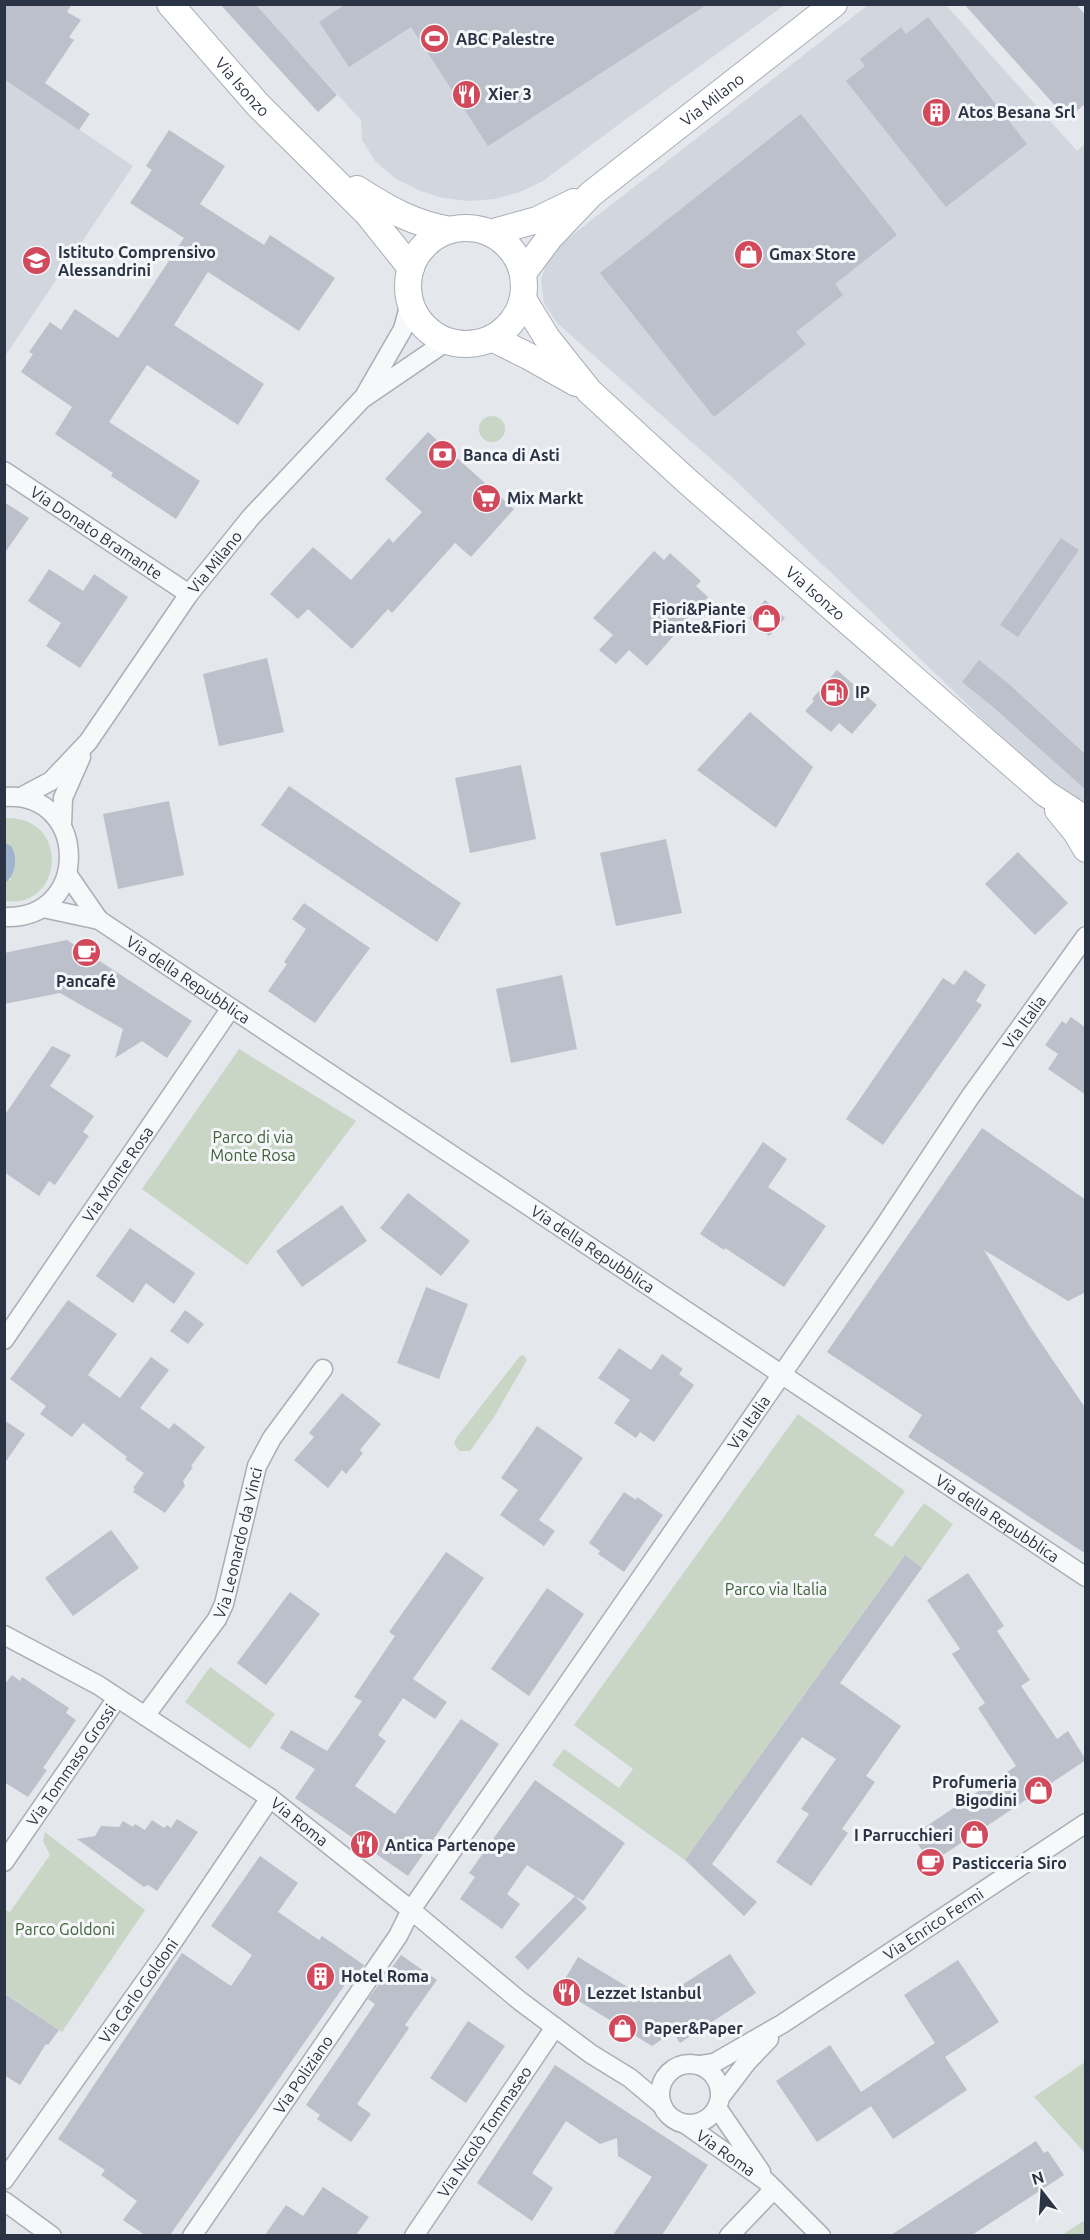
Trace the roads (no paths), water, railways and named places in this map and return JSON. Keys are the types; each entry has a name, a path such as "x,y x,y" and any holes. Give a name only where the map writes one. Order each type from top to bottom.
{"street":[{"name":"Via Isonzo","path":"170,4 258,105 367,213 411,268"},
{"name":"Via Milano","path":"523,273 550,237 591,194 834,4"},
{"name":"Via Isonzo","path":"318,163 384,207 428,227 452,230"},
{"name":"Via Milano","path":"490,233 537,220 591,194"},
{"path":"471,228 490,233 505,243 516,256 523,273 523,299 517,315 506,328 492,338 470,344 447,341 424,327 416,316 410,303 408,280 411,268 420,251 427,244 434,238 452,230 471,228"},
{"name":"Via Isonzo","path":"523,299 547,338 589,391 687,481 1045,793 1086,820"},
{"name":"Via Milano","path":"362,399 403,329 410,303"},
{"name":"Via Isonzo","path":"492,338 589,391"},
{"name":"Via Milano","path":"13,797 51,781 88,742 189,594 251,517 362,399 447,341"},
{"name":"Via Donato Bramante","path":"4,471 189,594"},
{"name":"Via Milano","path":"62,825 63,798 88,742"},
{"name":"Via Isonzo","path":"1045,793 1076,832 1086,849"},
{"path":"5,918 26,915 44,908 62,888 68,875 70,858 62,825 44,807 13,797"},
{"name":"Via della Repubblica","path":"68,875 99,920"},
{"name":"Via della Repubblica","path":"44,908 99,920 1086,1577"},
{"name":"Via Italia","path":"411,1910 885,1224 970,1096 1086,936"},
{"name":"Via Monte Rosa","path":"4,1340 231,1008"},
{"name":"Via Leonardo da Vinci","path":"145,1716 217,1619 224,1604 257,1466 272,1437 323,1369"},
{"name":"Via Roma","path":"4,1635 98,1684 270,1798 411,1910 520,2001 630,2078 662,2105"},
{"name":"Via Tommaso Grossi","path":"4,1862 117,1698"},
{"name":"Via Carlo Goldoni","path":"4,2180 168,1949 270,1798"},
{"name":"Via Enrico Fermi","path":"701,2065 714,2063 782,2024 1086,1823"},
{"name":"Via Poliziano","path":"192,2235 398,1936 411,1910"},
{"name":"Via Enrico Fermi","path":"719,2102 747,2062 782,2024"},
{"name":"Via Nicolò Tommaseo","path":"414,2235 555,2027"},
{"path":"630,2078 663,2077 668,2073 678,2066 701,2065 716,2077 720,2086 719,2102 709,2118 698,2124 685,2124 675,2121 667,2114 660,2094 662,2083 668,2073"},
{"name":"Via Roma","path":"719,2102 770,2185"},
{"name":"Via Roma","path":"685,2124 770,2185 821,2235"},
{"path":"729,2235 770,2185"},
{"path":"4,2201 52,2235"}],"water":[{"path":"4,843 11,846 15,860 12,875 6,882 4,881"}],"place":[{"name":"ABC Palestre","path":"435,39"},
{"name":"Xier 3","path":"467,94"},
{"name":"Atos Besana Srl","path":"937,112"},
{"name":"Gmax Store","path":"748,254"},
{"name":"Istituto Comprensivo Alessandrini","path":"37,261"},
{"name":"Banca di Asti","path":"442,455"},
{"name":"Mix Markt","path":"486,498"},
{"name":"Fiori&Piante Piante&Fiori","path":"767,618"},
{"name":"IP","path":"834,692"},
{"name":"Pancafé","path":"86,953"},
{"name":"Profumeria Bigodini","path":"1038,1791"},
{"name":"I Parrucchieri","path":"974,1835"},
{"name":"Antica Partenope","path":"364,1845"},
{"name":"Pasticceria Siro","path":"931,1863"},
{"name":"Hotel Roma","path":"320,1976"},
{"name":"Lezzet Istanbul","path":"566,1993"},
{"name":"Paper&Paper","path":"623,2028"}],"park label":[{"name":"Parco di via Monte Rosa","path":"253,1146"},
{"name":"Parco via Italia","path":"776,1589"},
{"name":"Parco Goldoni","path":"65,1929"}]}
